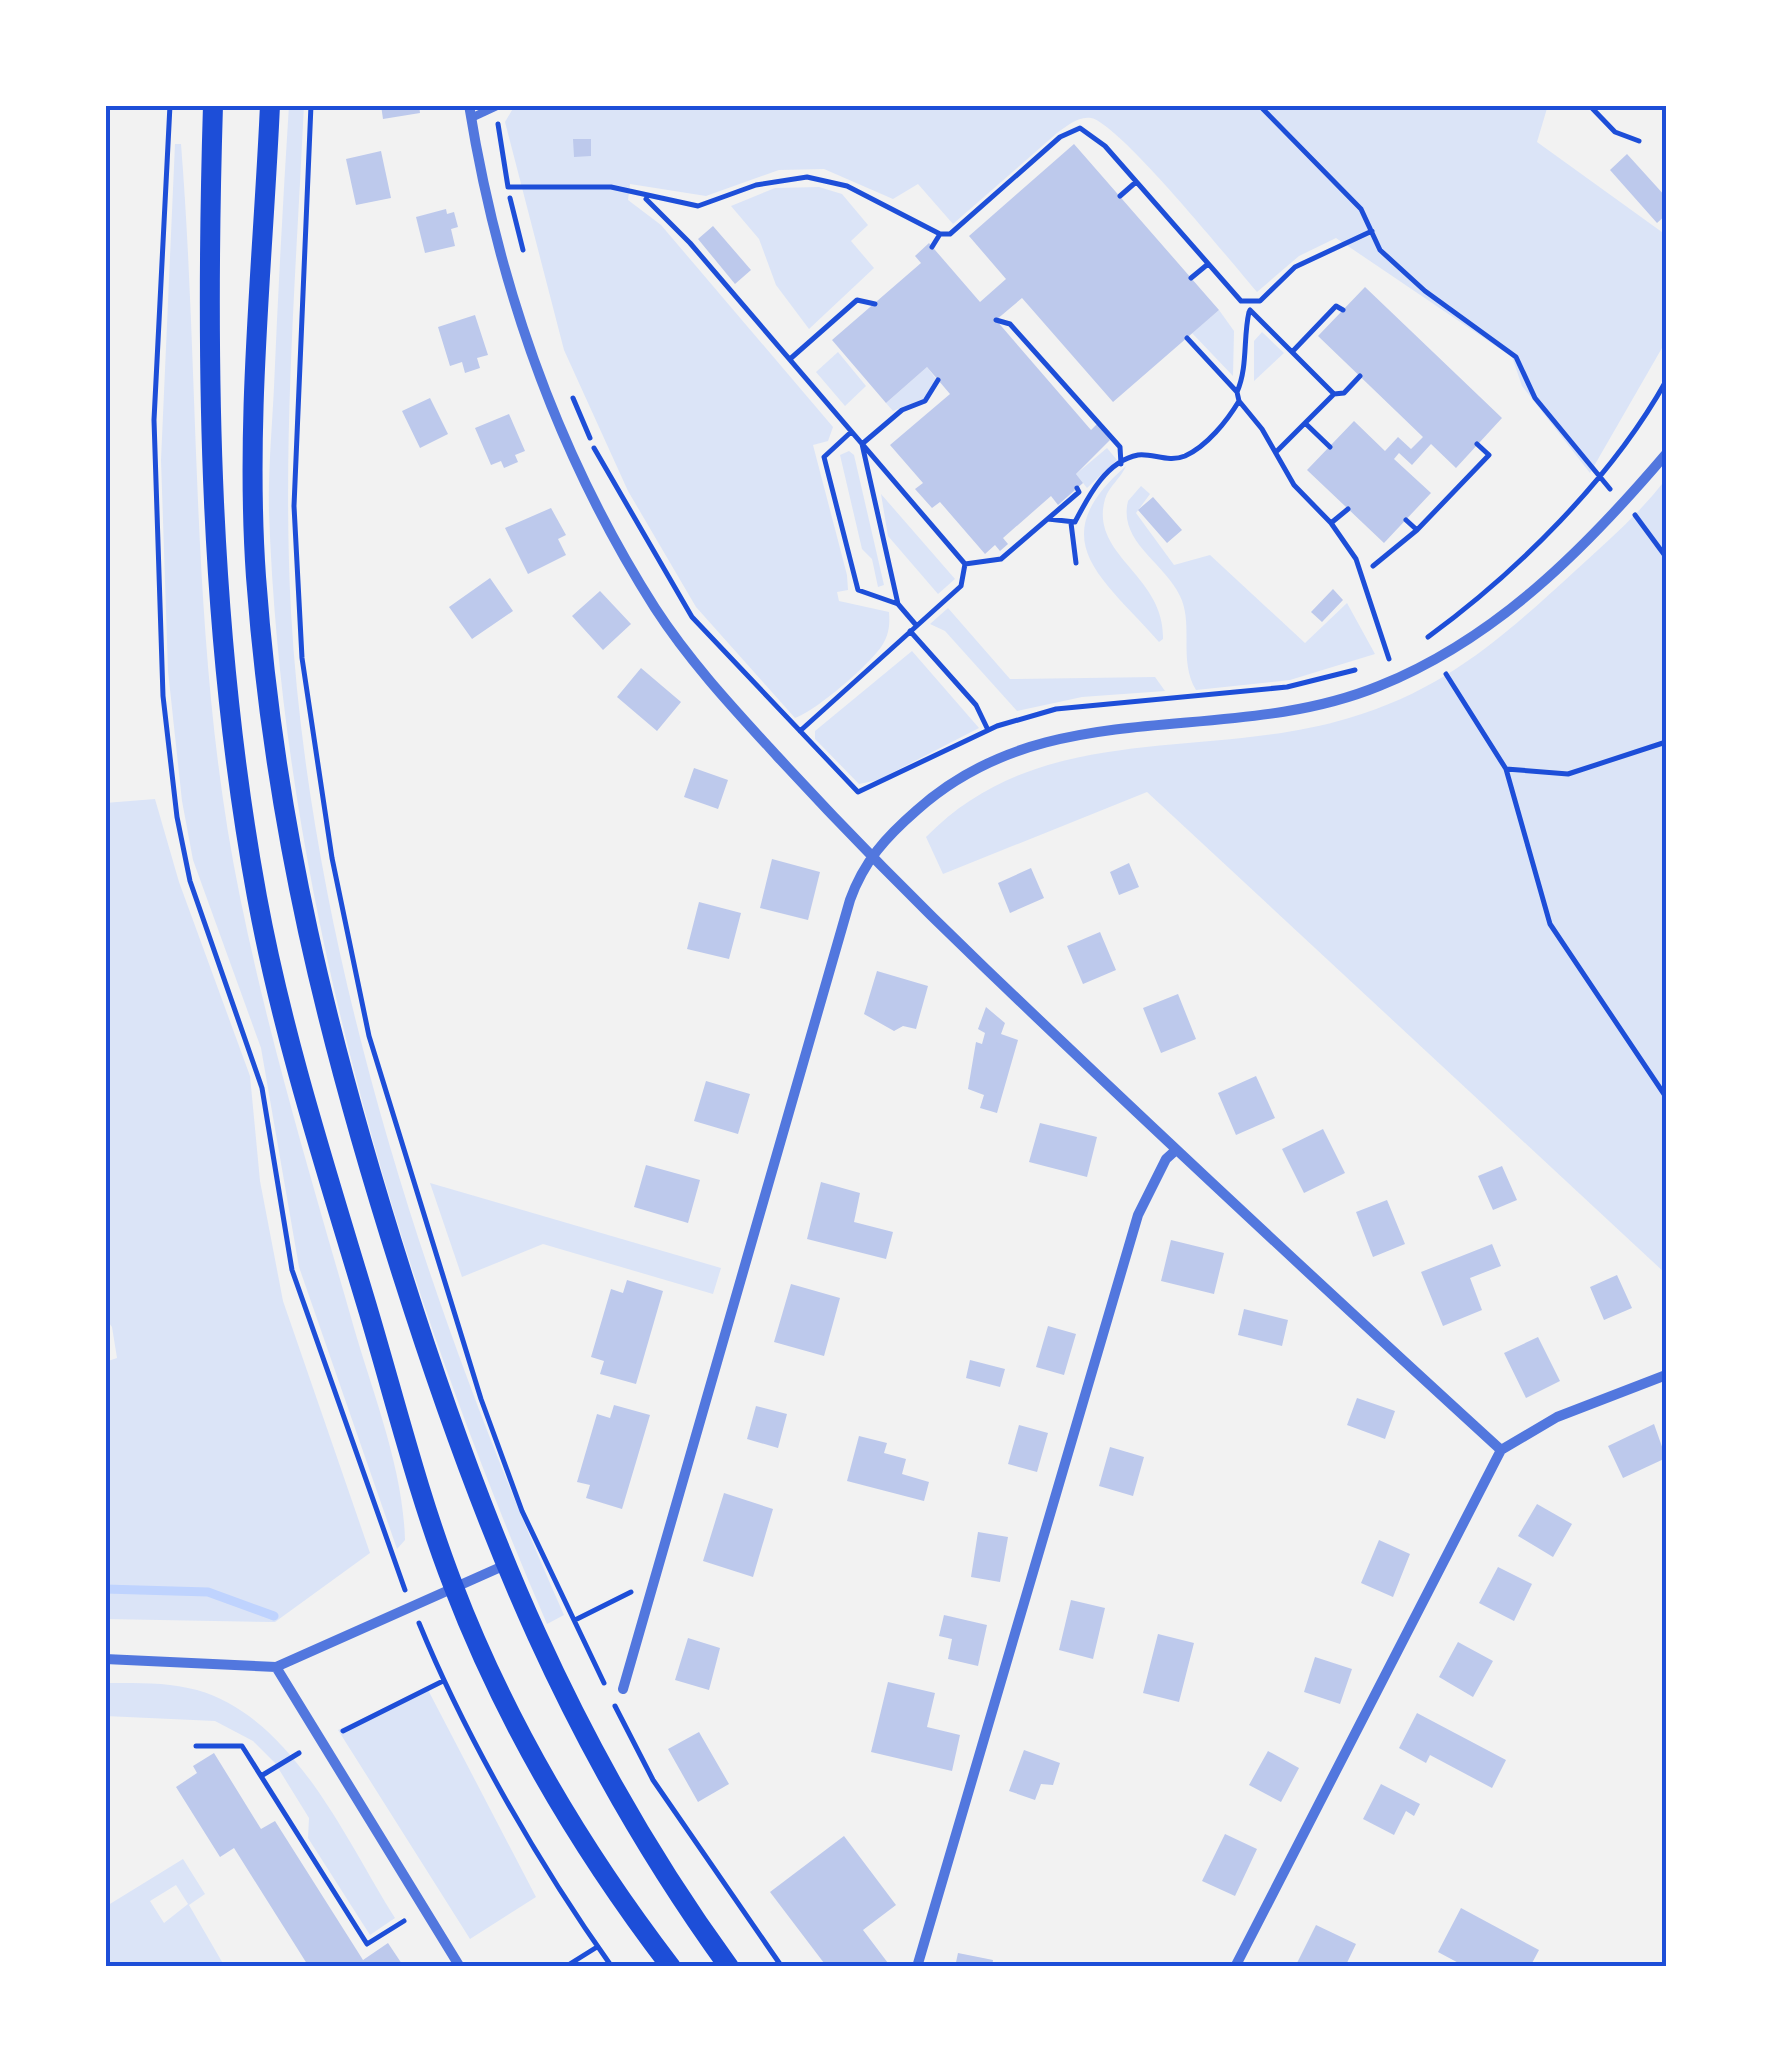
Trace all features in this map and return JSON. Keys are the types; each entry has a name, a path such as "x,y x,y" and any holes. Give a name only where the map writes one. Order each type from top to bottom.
{"main road":[{"path":"213,105 208,252 210,406 228,688 242,804 290,1043 454,1587 546,1778 600,1869 672,1967"},
{"path":"270,105 254,509 274,768 329,1034 439,1391 503,1566 604,1772 729,1967"}],"street":[{"path":"468,105 498,252 554,417 614,541 658,612 718,692 870,857 1176,1150 1501,1450"},
{"path":"623,1689 650,1582 850,900 870,857 927,800 956,779 1010,751 1099,730 1268,715 1329,704 1438,660 1486,632 1535,589 1624,504 1666,454"},
{"path":"917,1967 1138,1215 1166,1160 1176,1150"},
{"path":"1235,1967 1501,1450 1557,1417 1666,1375"},
{"path":"105,1659 276,1667 503,1566"},
{"path":"276,1667 460,1967"}],"lane":[{"path":"471,118 498,106"}],"path":[{"path":"311,105 294,506 302,658 332,858 369,1036 453,1314 522,1511 652,1780 782,1967"},
{"path":"1259,105 1361,209 1380,250 1425,291 1516,357 1534,398 1600,478"},
{"path":"1589,105 1616,132 1639,141"},
{"path":"498,106 508,187 524,254"},
{"path":"508,187 610,187 698,206 780,178 818,178 847,186 940,234 957,230 1069,130 1089,132 1242,301 1334,394"},
{"path":"1120,196 1136,182"},
{"path":"643,197 690,243 965,564"},
{"path":"1238,392 1244,377 1243,336 1250,307 1295,266 1372,231"},
{"path":"932,247 940,234"},
{"path":"1192,278 1209,264"},
{"path":"790,360 857,300 875,304"},
{"path":"1292,352 1336,306 1343,310"},
{"path":"996,320 1010,324 1120,446 1120,464"},
{"path":"1187,338 1238,392 1294,486 1332,523 1356,558 1389,659"},
{"path":"1275,453 1334,394 1344,393 1360,376"},
{"path":"862,444 902,410 925,401 938,380"},
{"path":"1419,642 1464,611 1600,478 1646,417 1666,381"},
{"path":"572,396 594,448 666,579 692,617 858,792 988,730 1088,703 1287,687 1356,670"},
{"path":"1048,520 1070,523 1078,518 1093,488 1120,464 1139,455 1167,459 1184,456 1226,422 1240,400"},
{"path":"1305,423 1330,447"},
{"path":"851,432 824,457 858,590 898,604"},
{"path":"862,444 898,604 916,625"},
{"path":"1372,566 1417,530 1489,456 1478,444"},
{"path":"965,564 1000,559 1006,550 1048,520 1078,492 1077,488"},
{"path":"915,506 923,498"},
{"path":"1332,523 1348,508"},
{"path":"1639,519 1666,556"},
{"path":"1406,520 1417,530"},
{"path":"1070,523 1076,563"},
{"path":"800,732 961,586 965,564"},
{"path":"961,586 966,593"},
{"path":"910,631 976,704 988,730"},
{"path":"1373,664 1404,651"},
{"path":"1438,660 1506,769 1550,924 1666,1097"},
{"path":"1506,769 1568,774 1666,742"},
{"path":"576,1620 650,1582"},
{"path":"433,1657 570,1907 612,1967"},
{"path":"342,1730 444,1681"},
{"path":"196,1746 242,1746 366,1944 404,1920"},
{"path":"261,1776 299,1754"},
{"path":"565,1967 598,1947"}],"shaded area":[{"path":"289,105 304,105 289,422 291,612 303,739 323,867 350,996 423,1252 514,1498 564,1615 547,1624 442,1357 397,1220 357,1080 323,939 297,797 279,655 269,512"},
{"path":"515,105 1548,105 1537,142 1666,235 1666,341 1590,473 1522,386 1512,357 1336,238 1299,256 1257,292 1149,168 1125,143 1091,118 1077,120 1057,133 953,224 918,184 893,199 824,169 779,170 706,196 630,184 628,200 661,225 833,427 828,441 813,445 847,575 848,590 837,592 839,601 889,612 889,629 883,644 856,674 795,718 696,607 628,491 564,350 505,122"},
{"path":"175,144 181,144 187,238 204,616 224,804 251,951 278,1057 393,1457 405,1540 397,1549 299,1267 261,1048 193,860 182,801 168,671 161,460"},
{"path":"819,187 842,194 868,225 851,241 874,268 809,329 776,285 759,239 731,206 775,188"},
{"path":"1219,310 1234,331 1233,376 1192,333"},
{"path":"1262,332 1284,353 1254,381 1254,341"},
{"path":"838,352 866,386 845,406 816,372"},
{"path":"927,367 936,379 923,399 893,411 886,403"},
{"path":"1107,448 1117,460 1087,488 1076,474"},
{"path":"849,451 854,455 884,585 878,587 872,559 862,549 840,455"},
{"path":"1126,466 1107,494 1103,519 1117,551 1153,598 1163,639 1159,642 1101,577 1089,557 1084,537 1087,516 1101,492"},
{"path":"1666,479 1666,1274 1147,792 943,874 926,837 972,800 1021,774 1127,749 1294,731 1383,706 1444,677 1523,618 1623,527"},
{"path":"1141,486 1150,494 1136,513 1174,565 1210,555 1305,643 1347,603 1375,654 1290,680 1196,690 1188,667 1186,619 1180,596 1130,528 1128,501"},
{"path":"881,494 955,579 938,594 888,536"},
{"path":"948,608 1010,679 1155,677 1165,691 1082,697 1017,711 945,631 930,624"},
{"path":"912,651 979,728 878,780 859,784 815,739 815,731"},
{"path":"155,799 179,882 250,1076 260,1181 283,1301 370,1553 275,1622 105,1619 105,1362 117,1358 112,1327 105,1318 105,803"},
{"path":"430,1183 721,1268 713,1294 543,1244 462,1277"},
{"path":"105,1683 163,1684 197,1690 231,1705 262,1726 314,1785 395,1918 370,1935 308,1838 309,1818 275,1763 253,1741 215,1721 105,1716"},
{"path":"427,1688 536,1897 470,1939 338,1730"},
{"path":"183,1859 205,1894 189,1905 225,1967 105,1967 105,1907","holes":["176,1885 188,1904 164,1923 150,1901"]}],"building":[{"path":"381,105 419,105 420,113 383,119"},
{"path":"573,139 591,139 591,156 574,157"},
{"path":"1074,144 1219,310 1113,402 1022,298 996,320 1091,430 1097,424 1110,440 1076,474 1083,483 1058,505 1051,496 1003,538 1008,544 1000,551 995,545 985,554 940,502 932,508 915,489 923,483 890,445 950,394 927,367 886,403 832,340 921,263 915,256 929,243 980,302 1006,279 969,236"},
{"path":"381,151 391,198 356,205 346,159"},
{"path":"1627,154 1666,197 1666,215 1657,223 1610,170"},
{"path":"446,209 447,214 454,212 458,227 451,229 455,246 425,253 416,217"},
{"path":"713,226 751,270 735,284 698,239"},
{"path":"1365,287 1502,418 1456,468 1431,444 1412,465 1399,453 1394,459 1431,493 1384,543 1307,470 1354,421 1385,451 1398,437 1411,449 1423,437 1318,336"},
{"path":"475,315 488,355 477,358 480,368 465,373 462,362 450,366 438,327"},
{"path":"430,398 448,434 420,448 402,411"},
{"path":"509,414 525,451 515,455 518,462 504,468 501,461 491,465 475,428"},
{"path":"1153,497 1182,530 1167,543 1138,510"},
{"path":"551,508 566,535 558,539 566,555 528,574 505,528"},
{"path":"490,578 513,611 472,639 449,607"},
{"path":"1333,589 1343,600 1322,622 1311,612"},
{"path":"600,591 631,624 603,650 572,616"},
{"path":"641,668 681,702 657,731 617,697"},
{"path":"694,768 728,780 718,809 684,797"},
{"path":"772,859 820,872 808,920 760,908"},
{"path":"1129,863 1139,887 1119,895 1110,872"},
{"path":"1031,868 1044,898 1010,913 998,883"},
{"path":"699,902 741,913 729,959 687,949"},
{"path":"1100,932 1116,970 1083,984 1067,946"},
{"path":"877,971 928,986 916,1029 903,1026 894,1031 864,1014"},
{"path":"1178,994 1196,1039 1161,1053 1143,1008"},
{"path":"986,1007 1005,1023 1001,1034 1018,1040 997,1113 980,1108 984,1095 968,1089 976,1042 982,1044 985,1033 978,1029"},
{"path":"1256,1076 1275,1118 1236,1135 1218,1093"},
{"path":"706,1081 750,1094 738,1134 694,1121"},
{"path":"1040,1123 1097,1137 1087,1177 1029,1162"},
{"path":"1323,1129 1345,1173 1304,1193 1282,1149"},
{"path":"646,1165 700,1180 688,1223 634,1207"},
{"path":"1502,1166 1517,1200 1493,1210 1478,1176"},
{"path":"821,1182 860,1193 854,1222 893,1232 886,1259 807,1239"},
{"path":"1387,1200 1405,1244 1373,1257 1356,1212"},
{"path":"1171,1240 1224,1253 1214,1294 1161,1281"},
{"path":"1492,1244 1501,1266 1470,1278 1482,1310 1443,1326 1421,1272"},
{"path":"1617,1275 1632,1308 1604,1320 1590,1287"},
{"path":"627,1280 663,1291 636,1384 600,1374 604,1361 591,1357 611,1289 623,1293"},
{"path":"791,1284 840,1298 824,1356 774,1342"},
{"path":"1244,1309 1288,1320 1282,1346 1238,1335"},
{"path":"1048,1326 1076,1334 1064,1375 1036,1367"},
{"path":"1538,1337 1560,1381 1526,1398 1504,1353"},
{"path":"970,1360 1005,1369 1000,1387 966,1378"},
{"path":"1357,1398 1395,1411 1385,1439 1347,1425"},
{"path":"614,1405 650,1415 622,1509 586,1498 590,1485 577,1482 597,1414 610,1418"},
{"path":"756,1406 787,1414 778,1448 747,1439"},
{"path":"1654,1424 1666,1458 1623,1478 1608,1446"},
{"path":"1019,1425 1048,1433 1037,1472 1008,1464"},
{"path":"859,1436 887,1443 884,1453 906,1459 902,1474 929,1482 924,1501 847,1481"},
{"path":"1110,1447 1144,1457 1133,1496 1099,1486"},
{"path":"724,1493 773,1509 753,1577 703,1561"},
{"path":"1537,1504 1572,1524 1553,1557 1518,1536"},
{"path":"978,1532 1008,1537 1000,1582 971,1577"},
{"path":"1379,1540 1410,1554 1393,1597 1361,1583"},
{"path":"1498,1567 1532,1584 1514,1621 1479,1603"},
{"path":"1071,1600 1105,1608 1093,1659 1059,1650"},
{"path":"944,1615 987,1625 978,1666 948,1659 952,1639 939,1636"},
{"path":"1158,1634 1194,1643 1179,1702 1143,1693"},
{"path":"688,1638 720,1648 709,1690 675,1680"},
{"path":"1458,1642 1493,1661 1473,1697 1439,1677"},
{"path":"1315,1657 1352,1669 1340,1704 1304,1692"},
{"path":"888,1682 935,1693 927,1727 960,1735 952,1771 871,1752"},
{"path":"1417,1713 1506,1760 1492,1788 1430,1755 1426,1763 1399,1748"},
{"path":"699,1732 729,1784 698,1802 668,1749"},
{"path":"1024,1750 1060,1763 1053,1785 1041,1784 1035,1800 1009,1791"},
{"path":"1268,1751 1299,1768 1281,1802 1249,1785"},
{"path":"214,1753 261,1829 275,1821 363,1960 388,1943 404,1967 309,1967 234,1848 220,1857 176,1787 197,1773 193,1766"},
{"path":"1381,1784 1420,1804 1414,1816 1406,1811 1394,1835 1363,1819"},
{"path":"1225,1834 1257,1849 1235,1896 1202,1881"},
{"path":"844,1836 896,1905 863,1930 891,1967 827,1967 770,1892"},
{"path":"1461,1908 1539,1950 1530,1967 1466,1967 1438,1952"},
{"path":"1316,1925 1356,1944 1345,1967 1295,1967"},
{"path":"958,1953 993,1960 992,1967 955,1967"}],"waterway":[{"path":"105,1589 208,1592 274,1616"}]}
